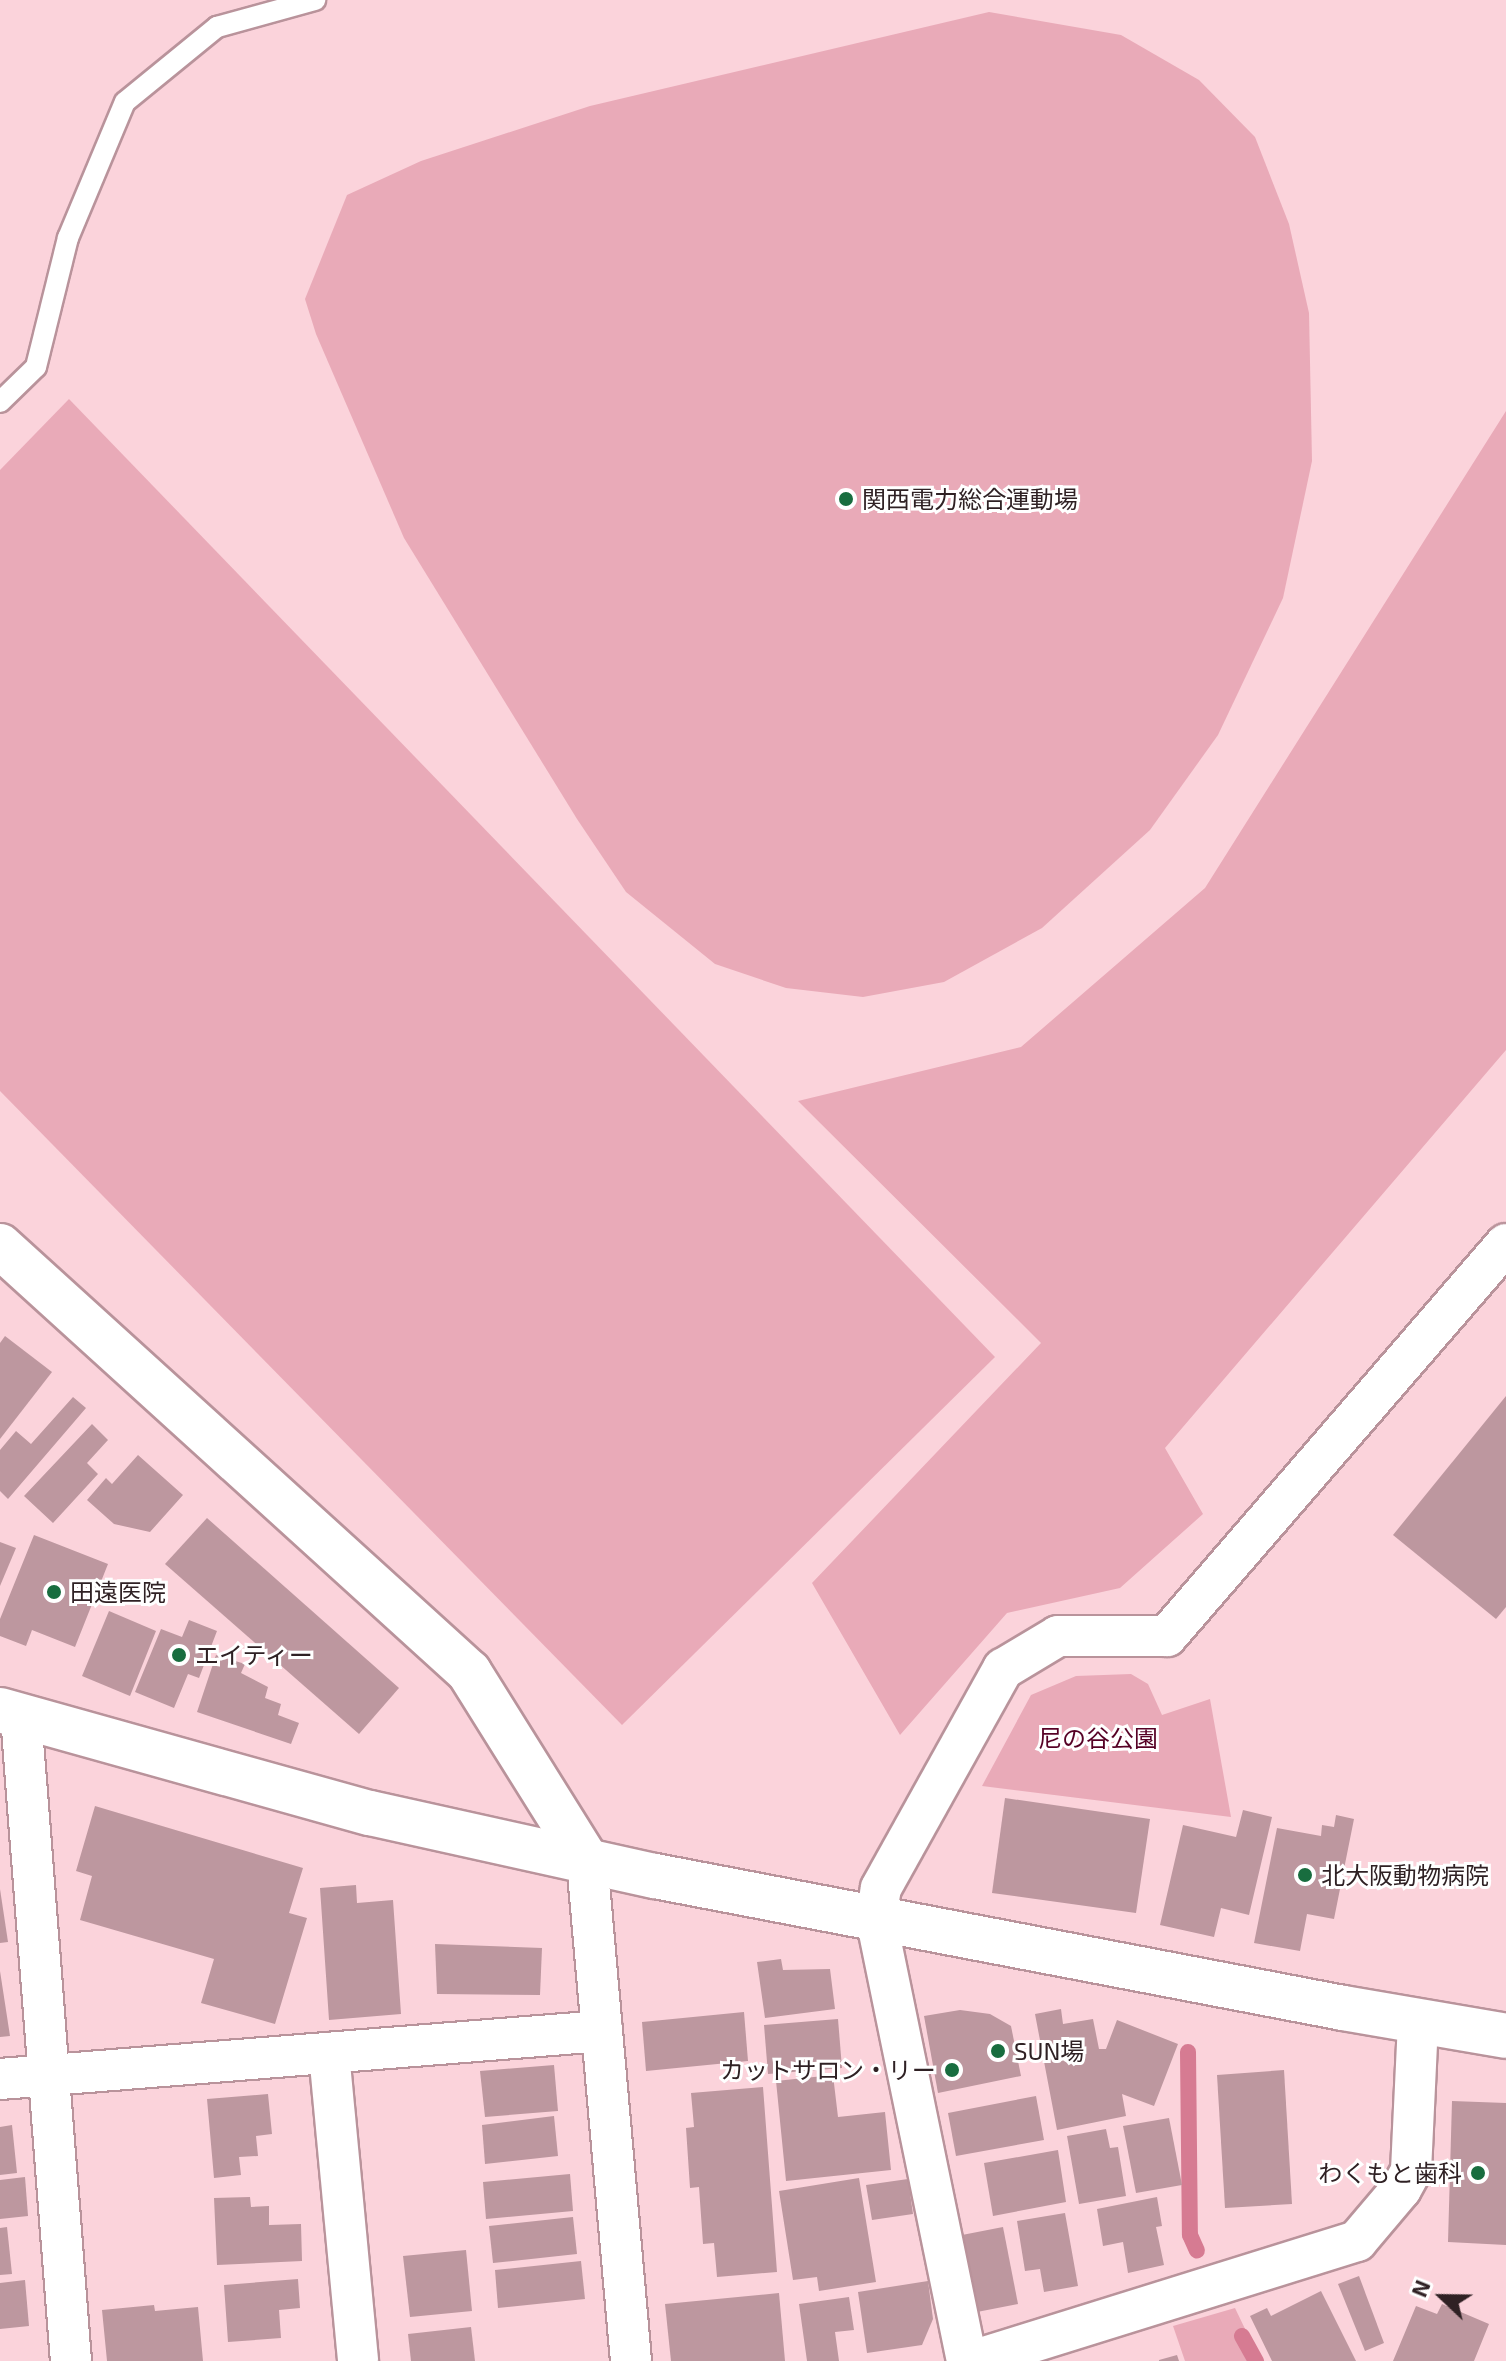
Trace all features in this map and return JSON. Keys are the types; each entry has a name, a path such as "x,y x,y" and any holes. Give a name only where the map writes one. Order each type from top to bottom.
{"street":[{"path":"1418,2020 1411,2171 1401,2189 1357,2241 970,2361 876,1919 881,1888 1003,1669 1058,1636 1167,1636 1506,1244"},
{"path":"0,1246 469,1672 587,1861 631,2361"},
{"path":"71,2361 11,1713 370,1813 587,1861 876,1919 1506,2036"},
{"path":"0,2079 602,2031"},
{"path":"329,2053 358,2361"}],"lane":[{"path":"0,402 36,367 68,238 125,102 217,27 315,0"}],"green space":[{"name":"関西電力総合運動場","path":"989,12 1121,35 1199,80 1255,137 1289,224 1309,313 1312,461 1283,598 1218,735 1150,830 1042,928 944,982 863,997 786,988 715,964 626,892 577,819 404,538 316,334 305,299 347,195 421,161 590,106"},
{"path":"69,399 995,1357 622,1725 0,1091 0,470"},
{"path":"1506,411 1506,1050 1165,1448 1203,1514 1120,1588 1007,1613 900,1735 812,1583 1041,1343 798,1101 1021,1047 1205,888"},
{"name":"尼の谷公園","path":"1131,1674 1148,1684 1162,1715 1210,1699 1231,1817 982,1786 1031,1695 1076,1676"},
{"path":"1235,2308 1247,2333 1238,2339 1249,2361 1185,2361 1173,2326"}],"building":[{"path":"5,1336 52,1372 0,1439 0,1343"},
{"path":"1506,1396 1506,1607 1496,1619 1393,1535"},
{"path":"73,1397 86,1408 8,1499 0,1491 0,1450 16,1431 31,1444"},
{"path":"92,1424 108,1440 87,1463 98,1474 53,1523 24,1496"},
{"path":"138,1455 183,1495 150,1532 114,1524 87,1500 106,1478 112,1484"},
{"path":"207,1518 399,1688 359,1734 165,1564"},
{"name":"田遠医院","path":"34,1535 108,1564 75,1647 32,1630 26,1646 0,1636 0,1619"},
{"path":"0,1542 16,1548 0,1586"},
{"path":"109,1611 156,1631 130,1696 82,1676"},
{"name":"エイティー","path":"189,1620 217,1631 199,1678 188,1674 174,1708 135,1692 161,1629 182,1637"},
{"path":"216,1655 245,1664 241,1673 268,1687 265,1698 281,1704 278,1715 299,1723 291,1744 197,1712"},
{"path":"1005,1798 1150,1819 1136,1913 992,1893"},
{"path":"95,1806 303,1868 289,1913 307,1918 275,2024 201,2003 214,1959 80,1920 92,1876 76,1871"},
{"path":"1243,1810 1272,1817 1249,1915 1221,1908 1214,1937 1160,1925 1183,1825 1236,1837"},
{"name":"北大阪動物病院","path":"1336,1815 1354,1819 1334,1919 1307,1914 1300,1951 1254,1943 1277,1828 1321,1836 1322,1825 1334,1827"},
{"path":"356,1885 357,1903 393,1900 401,2014 329,2020 320,1888"},
{"path":"0,1889 8,1942 0,1943"},
{"path":"435,1944 542,1948 540,1995 437,1994"},
{"path":"781,1959 783,1970 830,1969 835,2009 765,2018 757,1962"},
{"path":"0,1971 10,2036 0,2037"},
{"path":"1061,2009 1063,2024 1093,2019 1099,2049 1106,2049 1117,2020 1178,2044 1154,2106 1122,2094 1126,2116 1057,2130 1035,2014"},
{"path":"960,2010 990,2014 1011,2026 1021,2076 938,2093 924,2016"},
{"path":"744,2012 748,2061 646,2071 642,2022"},
{"path":"838,2019 842,2068 768,2074 764,2025"},
{"path":"554,2065 558,2111 485,2117 480,2071"},
{"path":"1284,2070 1292,2204 1225,2208 1217,2075"},
{"path":"833,2075 838,2117 885,2112 891,2170 786,2181 776,2081"},
{"path":"763,2087 777,2272 717,2277 714,2243 703,2244 699,2187 690,2188 686,2128 694,2127 691,2093"},
{"path":"268,2094 272,2134 256,2136 258,2156 239,2157 241,2175 214,2178 207,2099"},
{"path":"1036,2096 1044,2140 956,2156 948,2113"},
{"name":"わくもと歯科","path":"1452,2101 1506,2103 1506,2245 1448,2242"},
{"path":"554,2116 558,2156 485,2164 482,2125"},
{"path":"1169,2118 1182,2185 1136,2193 1123,2126"},
{"path":"12,2125 17,2173 0,2175 0,2127"},
{"path":"1106,2129 1110,2148 1118,2147 1126,2196 1079,2204 1067,2136"},
{"path":"1058,2150 1066,2202 993,2216 984,2163"},
{"path":"570,2174 573,2211 486,2219 483,2182"},
{"path":"25,2177 28,2216 0,2219 0,2180"},
{"path":"859,2178 876,2282 819,2291 817,2277 793,2280 779,2191"},
{"path":"908,2179 913,2214 872,2220 866,2185"},
{"path":"250,2197 251,2207 269,2206 269,2225 301,2224 302,2261 217,2265 214,2198"},
{"path":"1157,2197 1162,2226 1156,2227 1164,2265 1128,2273 1123,2242 1103,2246 1097,2209"},
{"path":"1065,2213 1078,2286 1044,2292 1040,2269 1025,2271 1017,2221"},
{"path":"573,2217 577,2254 493,2263 489,2226"},
{"path":"7,2227 12,2274 0,2275 0,2228"},
{"path":"1003,2227 1018,2304 977,2312 962,2235"},
{"path":"466,2250 472,2311 410,2317 403,2256"},
{"path":"581,2261 585,2299 498,2308 495,2270"},
{"path":"1359,2276 1384,2343 1365,2351 1338,2284"},
{"path":"298,2279 300,2308 279,2310 281,2338 228,2342 224,2285"},
{"path":"25,2280 29,2326 0,2329 0,2283"},
{"path":"928,2281 933,2319 922,2345 867,2353 858,2292"},
{"path":"1321,2291 1356,2361 1272,2361 1250,2316 1267,2308 1271,2316"},
{"path":"779,2293 785,2361 671,2361 665,2304"},
{"path":"849,2297 854,2330 835,2332 839,2361 807,2361 799,2304"},
{"path":"1442,2304 1489,2324 1474,2361 1393,2361 1416,2306 1437,2314"},
{"path":"154,2305 155,2311 198,2307 203,2361 107,2361 102,2310"},
{"path":"471,2327 475,2361 411,2361 408,2334"},
{"path":"1177,2355 1179,2361 1159,2361 1159,2360"}],"waterway":[{"path":"1188,2052 1190,2235 1197,2251"},
{"path":"1242,2336 1256,2361"}],"place":[{"name":"関西電力総合運動場","path":"846,499"},
{"name":"田遠医院","path":"54,1592"},
{"name":"エイティー","path":"179,1655"},
{"name":"北大阪動物病院","path":"1305,1875"},
{"name":"SUN場","path":"998,2051"},
{"name":"カットサロン・リー","path":"952,2070"},
{"name":"わくもと歯科","path":"1478,2173"}]}
